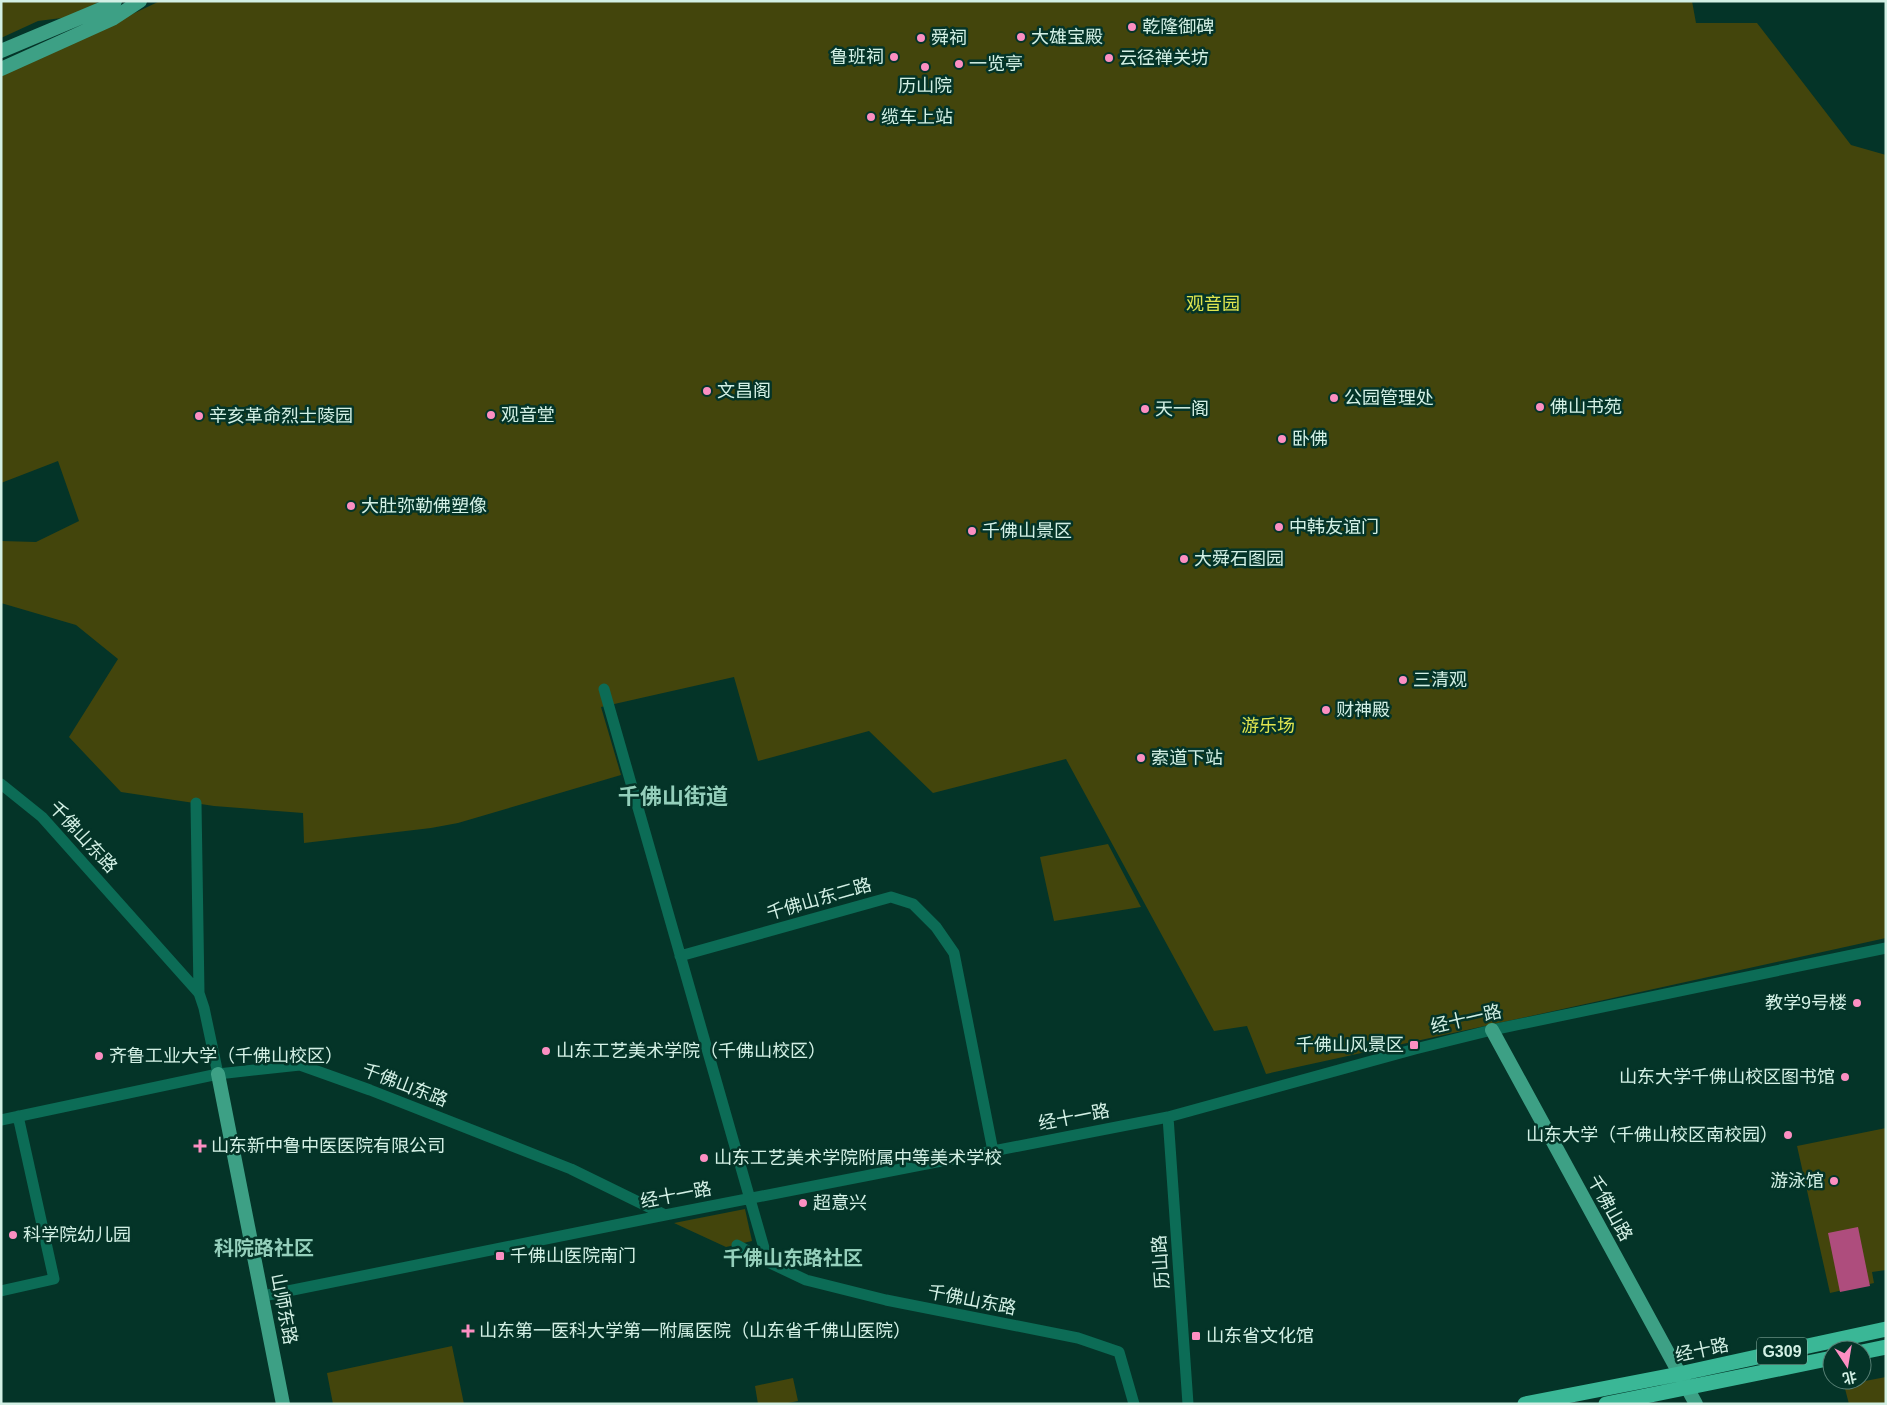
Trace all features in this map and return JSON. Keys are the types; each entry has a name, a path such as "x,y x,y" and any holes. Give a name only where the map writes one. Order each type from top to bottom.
{"highway":[{"name":"经十路","path":"1525,1404 1679,1374 1886,1328"},
{"path":"1872,1350 1886,1347"},
{"name":"经十路","path":"1606,1404 1822,1360"}],"main road":[{"path":"1,51 115,1"},
{"path":"1,69 114,18 140,1"},
{"name":"千佛山路","path":"1492,1030 1696,1404"},
{"name":"山师东路","path":"218,1074 283,1404"}],"street":[{"path":"604,689 768,1262"},
{"name":"千佛山东路","path":"1,784 42,817 199,993 210,1033 218,1074 300,1064 571,1170 665,1215"},
{"path":"196,803 199,993"},
{"name":"千佛山东二路","path":"680,956 891,897 913,904 936,926 954,953 993,1151"},
{"name":"经十一路","path":"263,1296 749,1198 1168,1117 1415,1048 1492,1030 1886,948"},
{"path":"1,1120 218,1074"},
{"path":"1,1291 54,1279 18,1116"},
{"name":"历山路","path":"1168,1117 1188,1404"},
{"name":"千佛山东路","path":"737,1245 806,1280 886,1300 1078,1338 1119,1352 1134,1404"}],"green space":[{"path":"1,1 98,1 85,15 38,21 1,38"},
{"name":"千佛山景区","path":"160,1 1692,1 1696,23 1757,23 1851,145 1886,155 1886,938 1266,1074 1247,1026 1214,1031 1066,759 933,793 869,731 758,761 734,677 601,707 621,775 458,823 304,843 303,813 214,806 121,792 69,737 118,659 76,625 1,603 1,541 36,542 79,521 58,461 1,483 1,76"},
{"path":"1108,844 1141,907 1054,921 1040,857"},
{"name":"游泳馆","path":"1886,1128 1886,1270 1872,1272 1874,1283 1830,1293 1797,1146"},
{"path":"745,1209 752,1241 726,1247 674,1223"},
{"path":"452,1346 464,1404 333,1404 327,1373"},
{"path":"1886,1377 1886,1404 1849,1404 1845,1390 1872,1390 1872,1380"},
{"path":"793,1378 798,1401 783,1404 758,1404 755,1386"}],"shaded area":[{"path":"1858,1227 1870,1286 1840,1292 1828,1233"}],"place":[{"name":"乾隆御碑","path":"1132,27"},
{"name":"大雄宝殿","path":"1021,37"},
{"name":"舜祠","path":"921,38"},
{"name":"鲁班祠","path":"894,57"},
{"name":"云径禅关坊","path":"1109,58"},
{"name":"一览亭","path":"959,64"},
{"name":"历山院","path":"925,67"},
{"name":"缆车上站","path":"871,117"},
{"name":"文昌阁","path":"707,391"},
{"name":"公园管理处","path":"1334,398"},
{"name":"佛山书苑","path":"1540,407"},
{"name":"天一阁","path":"1145,409"},
{"name":"观音堂","path":"491,415"},
{"name":"辛亥革命烈士陵园","path":"199,416"},
{"name":"卧佛","path":"1282,439"},
{"name":"大肚弥勒佛塑像","path":"351,506"},
{"name":"中韩友谊门","path":"1279,527"},
{"name":"千佛山景区","path":"972,531"},
{"name":"大舜石图园","path":"1184,559"},
{"name":"三清观","path":"1403,680"},
{"name":"财神殿","path":"1326,710"},
{"name":"索道下站","path":"1141,758"},
{"name":"教学9号楼","path":"1857,1003"},
{"name":"千佛山风景区","path":"1414,1045"},
{"name":"山东工艺美术学院（千佛山校区）","path":"546,1051"},
{"name":"齐鲁工业大学（千佛山校区）","path":"99,1056"},
{"name":"山东大学千佛山校区图书馆","path":"1845,1077"},
{"name":"山东大学（千佛山校区南校园）","path":"1788,1135"},
{"name":"山东新中鲁中医医院有限公司","path":"200,1146"},
{"name":"山东工艺美术学院附属中等美术学校","path":"704,1158"},
{"name":"游泳馆","path":"1834,1181"},
{"name":"超意兴","path":"803,1203"},
{"name":"科学院幼儿园","path":"13,1235"},
{"name":"千佛山医院南门","path":"500,1256"},
{"name":"山东第一医科大学第一附属医院（山东省千佛山医院）","path":"468,1331"},
{"name":"山东省文化馆","path":"1196,1336"}],"district":[{"name":"千佛山街道","path":"673,796"},
{"name":"科院路社区","path":"264,1248"},
{"name":"千佛山东路社区","path":"793,1258"}],"park label":[{"name":"观音园","path":"1213,304"},
{"name":"游乐场","path":"1268,726"}]}
